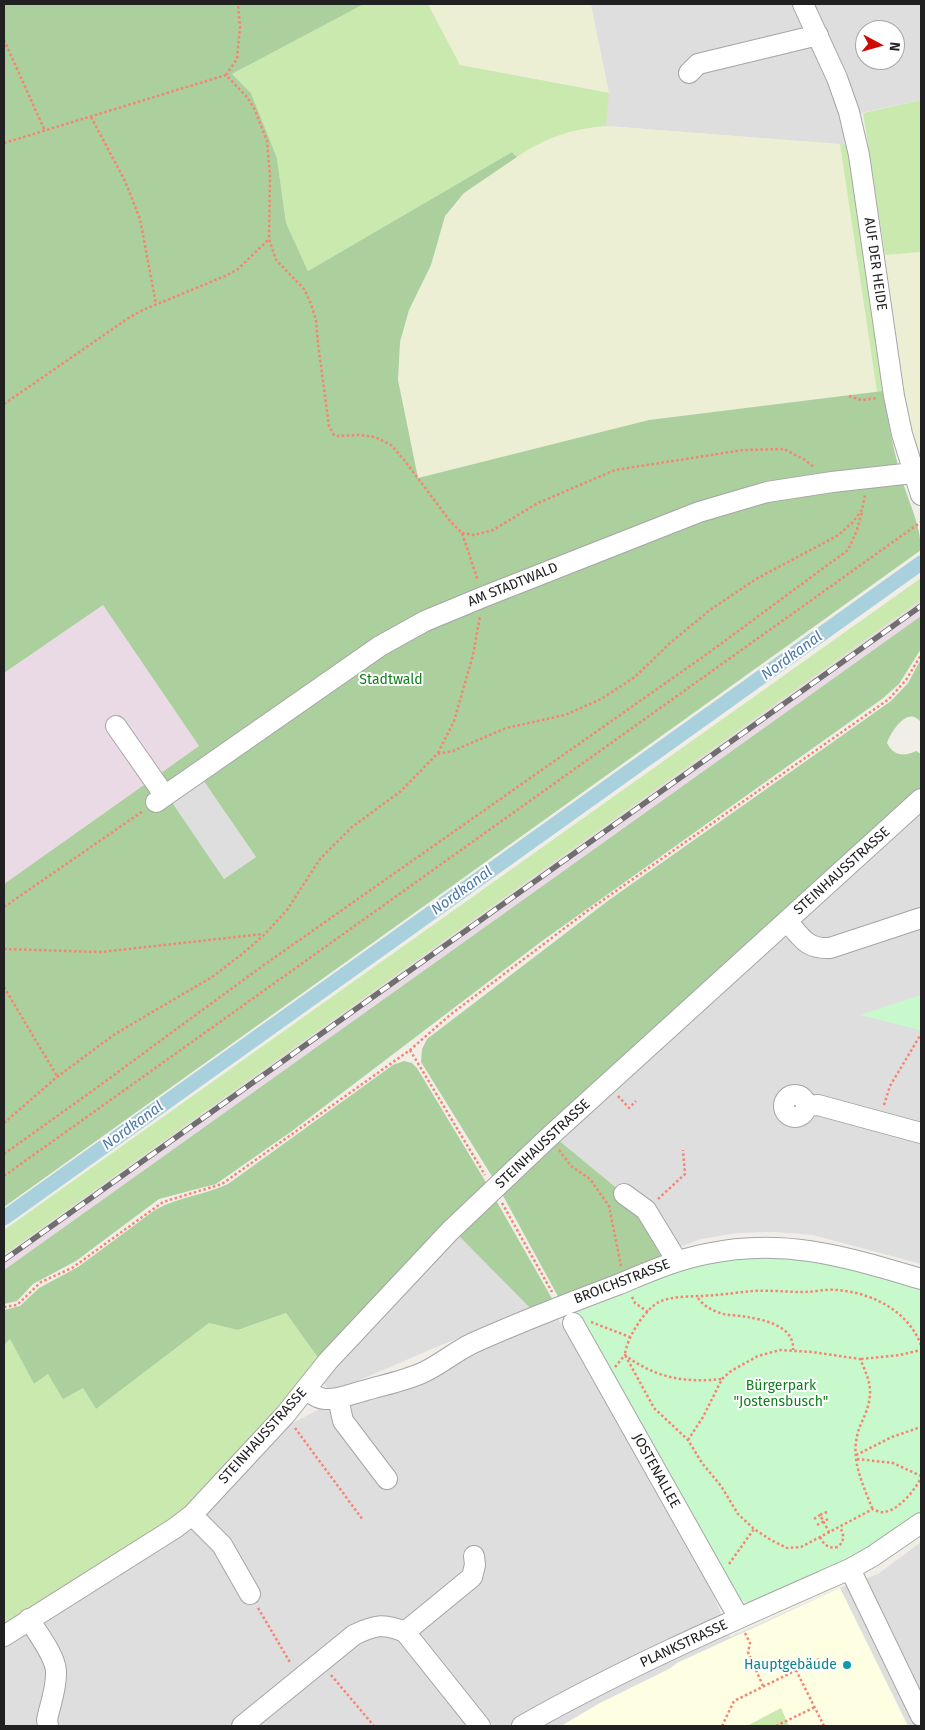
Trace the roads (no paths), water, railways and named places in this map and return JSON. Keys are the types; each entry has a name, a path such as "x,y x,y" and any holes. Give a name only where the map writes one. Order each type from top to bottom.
{"street":[{"name":"AUF DER HEIDE","path":"803,4 838,78 849,112 859,155 894,396 902,434 921,495"},
{"path":"689,73 698,64 818,35"},
{"name":"AM STADTWALD","path":"116,726 161,799 380,646 424,621 699,512 768,492 832,482 913,473"},
{"name":"STEINHAUSSTRASSE","path":"4,1636 192,1516 285,1415 328,1361 450,1231 549,1137 921,799"},
{"path":"787,921 805,942 817,948 830,948 921,918"},
{"path":"807,1106 818,1105 921,1133"},
{"path":"624,1194 646,1210 677,1261"},
{"name":"BROICHSTRASSE","path":"306,1389 314,1395 325,1399 338,1398 407,1379 425,1371 471,1344 677,1261 706,1254 772,1246 810,1250 854,1259 921,1279"},
{"name":"JOSTENALLEE","path":"578,1321 605,1379 740,1618"},
{"path":"338,1398 343,1421 387,1479"},
{"path":"192,1516 222,1545 250,1594"},
{"name":"PLANKSTRASSE","path":"522,1726 592,1687 648,1659 850,1569 881,1551 921,1523"},
{"path":"405,1632 472,1578 475,1566 474,1556"},
{"path":"850,1569 921,1716"},
{"path":"29,1619 53,1660 56,1670 56,1679 45,1724"},
{"path":"242,1726 354,1635 368,1628 380,1625 393,1627 405,1632 480,1726"}],"waterway":[{"name":"Nordkanal","path":"4,1218 921,563"}],"railway":[{"path":"4,1260 921,606"}],"place":[{"name":"Hauptgebäude","path":"847,1665"}],"park label":[{"name":"Stadtwald","path":"391,680"},
{"name":"Bürgerpark \"Jostensbusch\"","path":"781,1394"}]}
